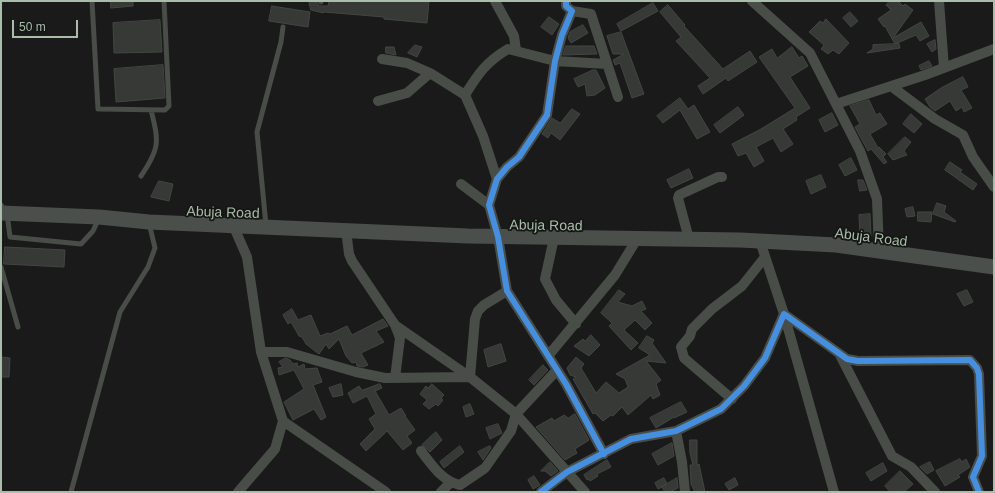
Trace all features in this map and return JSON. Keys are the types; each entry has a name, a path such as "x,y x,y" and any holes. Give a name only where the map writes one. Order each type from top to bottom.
{"main road":[{"name":"Abuja Road","path":"3,210 149,222 498,237 689,239 836,245 994,267"}],"street":[{"path":"495,1 514,36 516,50"},
{"path":"566,1 566,6 572,11 591,14 618,97"},
{"path":"752,1 810,53 860,151 877,199 879,251"},
{"path":"939,1 944,68"},
{"path":"572,11 562,35 555,61 547,115 519,157 507,167 497,179 489,205 498,237 507,291 557,370 604,454"},
{"path":"465,95 481,69 508,49 555,61 607,64"},
{"path":"836,104 944,68 994,49"},
{"path":"382,59 407,63 430,73 465,95 483,136 497,179"},
{"path":"378,101 407,93 430,73"},
{"path":"891,86 935,119 963,135 973,158 994,187"},
{"path":"689,239 678,198 679,195 718,177 722,177"},
{"path":"461,184 489,205"},
{"path":"233,225 247,257 261,352 283,421 275,449 238,492"},
{"path":"346,230 349,254 352,260 395,325 400,338 395,378"},
{"path":"554,238 545,279 556,300 576,324"},
{"path":"548,356 615,275 637,239"},
{"path":"760,241 784,314 829,471 831,490"},
{"path":"732,399 684,358 681,347 690,336 692,329 712,309 742,286 765,257"},
{"path":"470,378 475,319 478,311 507,291"},
{"path":"784,314 840,355 848,359 858,361 970,360 975,364 979,374 982,456 973,477 979,492"},
{"path":"541,492 567,472 631,439 676,430 721,409 744,386 765,358 784,314"},
{"path":"395,325 470,378 516,414 585,492"},
{"path":"261,352 287,352 356,372 386,378 470,378"},
{"path":"840,355 892,456 911,467 935,492"},
{"path":"421,451 433,467 450,483 460,486 485,468 511,431 516,414 557,370"},
{"path":"283,421 386,492"},
{"path":"676,430 682,462 685,492"},
{"path":"441,492 450,483"}],"lane":[{"path":"92,1 98,109 165,110 169,106 164,1"},
{"path":"266,226 256,132 281,42 283,27"},
{"path":"141,176 152,160 157,145 157,134 151,110"},
{"path":"3,210 10,237 80,244 93,231 99,217"},
{"path":"71,492 120,312 148,267 154,248 149,222"},
{"path":"1,267 18,327"}],"building":[{"path":"111,1 133,1 133,6 111,8"},
{"path":"309,1 317,2 319,6 328,6 329,1 429,1 427,23 384,19 384,17 323,13 311,10"},
{"path":"890,1 898,1 903,6 905,4 913,10 893,38 921,22 929,36 920,41 916,35 895,44 885,26 884,27 878,19 891,10 886,5"},
{"path":"653,3 658,11 621,31 617,24"},
{"path":"668,5 685,25 684,26 723,69 750,51 757,62 728,81 726,78 703,94 698,86 710,78 676,41 681,37 660,12"},
{"path":"272,6 310,12 308,27 269,21"},
{"path":"850,12 858,21 851,27 843,18"},
{"path":"549,17 559,24 552,35 541,27"},
{"path":"826,19 849,43 839,54 833,50 828,54 821,49 824,45 809,32 820,21 823,23"},
{"path":"160,20 162,52 114,53 113,23"},
{"path":"583,25 588,33 571,43 568,38 570,32"},
{"path":"621,32 644,94 632,98 620,63 615,65 613,60 624,54 613,54 607,36"},
{"path":"935,40 936,49 932,52 927,44"},
{"path":"899,44 900,48 867,53 873,49 873,45"},
{"path":"415,45 422,47 417,57 408,53"},
{"path":"566,46 594,46 597,54 563,55"},
{"path":"386,47 394,47 396,55 386,53"},
{"path":"792,47 799,58 802,56 808,66 790,77 810,108 796,117 797,120 783,129 793,144 781,152 773,138 756,147 764,161 754,167 746,153 738,156 732,144 761,129 795,108 759,57 772,49 777,58"},
{"path":"929,61 932,66 921,70 919,66"},
{"path":"163,65 165,98 116,102 114,69"},
{"path":"596,70 605,88 595,95 587,96 585,84 578,87 574,79"},
{"path":"963,77 968,87 961,90 972,108 964,112 962,107 956,111 950,101 935,111 930,107 925,99 941,88"},
{"path":"680,98 688,109 694,105 710,132 697,139 680,110 663,123 657,116"},
{"path":"869,100 876,115 880,113 887,124 870,134 878,148 879,147 886,154 883,157 887,162 884,164 871,149 868,151 855,127 860,124 850,106"},
{"path":"738,107 744,115 720,133 714,125"},
{"path":"572,109 580,114 560,140 551,133 548,138 542,134 552,118 560,123"},
{"path":"832,113 838,125 825,132 819,120"},
{"path":"911,114 922,124 914,133 903,124"},
{"path":"905,137 911,142 904,151 907,155 893,160 888,154"},
{"path":"851,158 857,170 845,176 839,165"},
{"path":"950,162 962,170 960,172 977,184 973,190 945,170"},
{"path":"689,169 693,178 671,188 667,180"},
{"path":"821,175 826,187 811,194 806,181"},
{"path":"858,180 863,180 867,190 860,191"},
{"path":"159,181 173,184 169,201 151,197"},
{"path":"937,203 946,206 944,212 956,221 955,222 933,214"},
{"path":"913,207 915,216 907,217 905,209"},
{"path":"918,212 932,212 931,222 918,221"},
{"path":"870,214 871,236 860,237 859,215"},
{"path":"5,247 65,250 64,267 4,264"},
{"path":"619,290 625,294 618,302 632,306 642,301 646,309 641,311 652,323 645,330 635,320 624,330 638,343 631,350 609,326 612,323 601,313"},
{"path":"967,290 973,302 964,306 957,294"},
{"path":"292,309 298,320 311,315 320,336 328,333 330,334 347,326 352,335 383,319 388,326 376,331 384,342 361,353 368,365 363,367 357,366 356,362 352,363 346,356 339,339 329,349 326,344 319,354 306,344 302,337 299,336 291,322 288,324 283,315"},
{"path":"591,335 600,345 589,356 574,346 583,339 585,341"},
{"path":"647,336 654,340 652,343 666,363 646,361 661,380 656,384 660,395 653,399 651,395 628,415 622,407 613,416 611,415 603,421 595,413 593,414 573,379 576,377 570,375 567,368 576,357 584,364 581,368 596,393 606,382 619,393 628,387 625,379 616,374 650,355 639,348"},
{"path":"501,344 506,361 488,367 484,350"},
{"path":"1,357 10,358 9,377 1,377"},
{"path":"286,358 293,364 297,363 298,367 304,364 305,369 317,368 322,382 313,385 326,417 321,420 314,409 293,420 284,402 304,389 294,370 279,375 278,368 283,367 279,362"},
{"path":"543,365 548,370 534,385 529,380"},
{"path":"341,384 343,395 333,397 329,388"},
{"path":"380,384 382,388 375,391 389,415 401,408 415,430 407,436 412,443 403,450 387,431 366,451 360,444 375,429 369,419 376,414 367,396 353,403 348,393 359,386 362,390"},
{"path":"432,384 444,395 441,398 443,400 438,406 436,404 429,409 423,404 427,400 420,394 426,386 428,388"},
{"path":"681,402 687,412 674,417 656,428 650,418"},
{"path":"470,404 474,414 466,417 463,407"},
{"path":"575,414 589,440 575,449 577,453 565,460 536,427 552,418 554,421 564,415 568,418"},
{"path":"498,424 502,433 490,439 486,428"},
{"path":"436,432 442,440 430,452 422,445"},
{"path":"690,440 697,440 697,465 699,464 705,492 695,492 691,484 690,465 693,465 690,453"},
{"path":"672,443 674,456 658,465 652,454"},
{"path":"460,446 464,452 444,468 440,462"},
{"path":"490,446 491,448 483,460 478,452"},
{"path":"960,459 962,462 966,459 970,467 958,475 960,477 945,486 936,471"},
{"path":"607,460 611,467 597,474 598,476 590,481 589,479 587,480 584,475"},
{"path":"550,462 558,471 551,476 545,471 541,471"},
{"path":"930,462 934,470 927,474 920,467"},
{"path":"883,463 887,471 871,481 866,473"},
{"path":"900,471 913,484 904,492 890,492 885,486"},
{"path":"534,476 540,485 533,489 528,480"},
{"path":"664,478 667,484 658,489 655,483"},
{"path":"677,478 678,488 670,492 665,492 662,487"},
{"path":"735,478 738,485 729,490 725,484"}],"cycle path":[{"path":"566,1 566,6 572,11 562,35 555,61 547,115 519,157 507,167 497,179 489,205 498,237 507,291 566,384 604,454"},
{"path":"541,492 567,472 631,439 676,431 721,409 744,386 765,358 784,314 847,359 858,361 970,360 977,368 979,374 982,456 973,477 979,492"}]}
